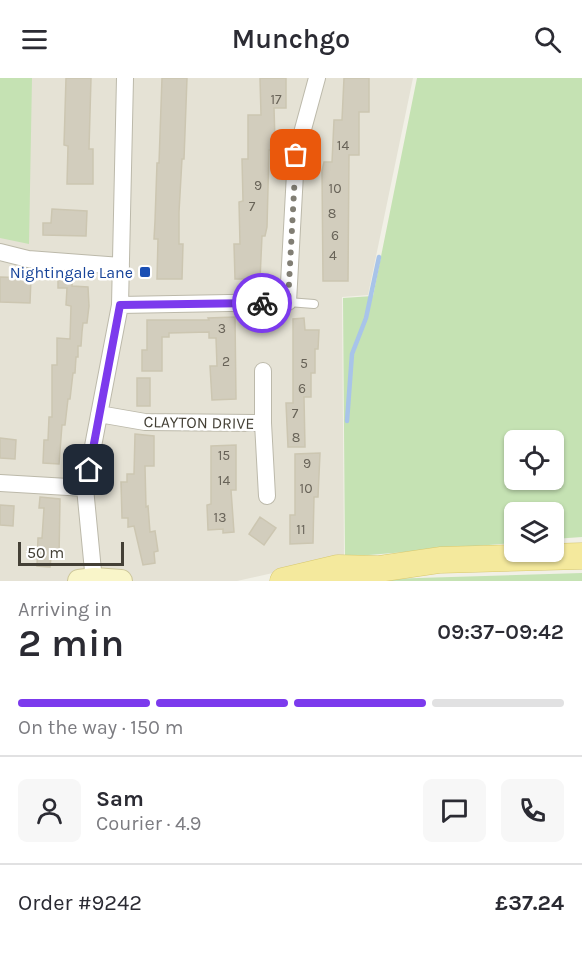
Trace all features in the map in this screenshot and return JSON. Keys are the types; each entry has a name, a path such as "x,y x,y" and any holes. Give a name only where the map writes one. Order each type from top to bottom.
{"main road":[{"path":"283,581 338,568 378,569 440,560 582,556"},
{"path":"352,581 378,569"},
{"path":"89,580 122,581"}],"street":[{"path":"89,580 85,488 120,305 125,78"},
{"path":"120,305 288,302 296,155 317,78"},
{"path":"0,252 28,259 121,266"},
{"name":"CLAYTON DRIVE","path":"263,371 267,496"},
{"name":"CLAYTON DRIVE","path":"99,414 145,422 263,423"},
{"path":"0,483 85,488"}],"lane":[{"path":"288,302 314,304"}],"shaded area":[{"path":"0,78 413,78 368,295 342,297 344,557 237,581 0,581"}],"green space":[{"path":"0,78 32,78 29,244 0,238"},
{"path":"417,78 582,78 582,537 564,538 564,502 504,502 504,544 345,557 343,298 373,296"},
{"path":"582,573 582,581 380,581 385,579"}],"building":[{"path":"66,78 91,78 89,149 93,149 93,184 67,184 68,146 64,145"},
{"path":"162,78 187,78 184,159 182,159 179,212 179,244 183,244 182,279 157,279 158,239 154,239"},
{"path":"260,78 286,78 286,108 274,108 275,141 274,150 269,150 267,227 265,236 262,236 260,279 235,279 234,244 240,244 239,202 243,201 242,159 248,159 248,115 261,115"},
{"path":"344,78 369,78 369,112 359,112 359,155 349,155 348,281 323,281 322,171 324,162 332,162 334,120 342,120"},
{"path":"52,209 87,211 86,236 43,235 43,223 51,223"},
{"path":"58,274 73,275 72,286 88,287 89,306 87,323 83,323 81,346 78,346 65,425 62,425 59,464 43,463 44,440 48,440 49,417 52,417 52,365 57,365 57,338 70,339 71,306 66,305 67,288 58,288"},
{"path":"0,277 31,278 30,303 0,302"},
{"path":"235,317 236,399 212,400 210,366 217,366 216,338 209,338 209,332 169,333 169,337 162,337 162,371 142,371 142,350 147,350 147,320 209,320 208,318"},
{"path":"304,318 305,330 319,330 318,349 315,349 315,373 311,373 311,397 304,397 305,447 288,447 286,403 293,403 293,319"},
{"path":"137,378 150,378 150,406 137,406"},
{"path":"135,434 154,436 154,466 145,466 146,507 148,506 150,532 155,531 158,551 154,552 155,563 143,565 134,526 128,527 128,518 122,518 121,482 127,482 127,474 134,474"},
{"path":"0,438 16,440 15,459 0,458"},
{"path":"236,445 236,490 231,490 234,532 223,533 223,529 208,530 207,505 211,504 211,446"},
{"path":"320,453 318,497 314,497 313,543 290,544 290,515 295,515 295,454"},
{"path":"40,497 60,499 59,557 51,557 50,567 37,566 38,538 42,538 44,508 39,508"},
{"path":"0,505 14,506 13,526 0,525"},
{"path":"260,517 276,528 264,545 249,534"}],"waterway":[{"path":"347,421 352,354 366,318 379,257"}],"way so far":[{"path":"262,303 288,302 296,155"}],"place":[{"name":"Nightingale Lane","path":"145,272"}],"route":[{"path":"89,470 120,305 262,303"}]}
